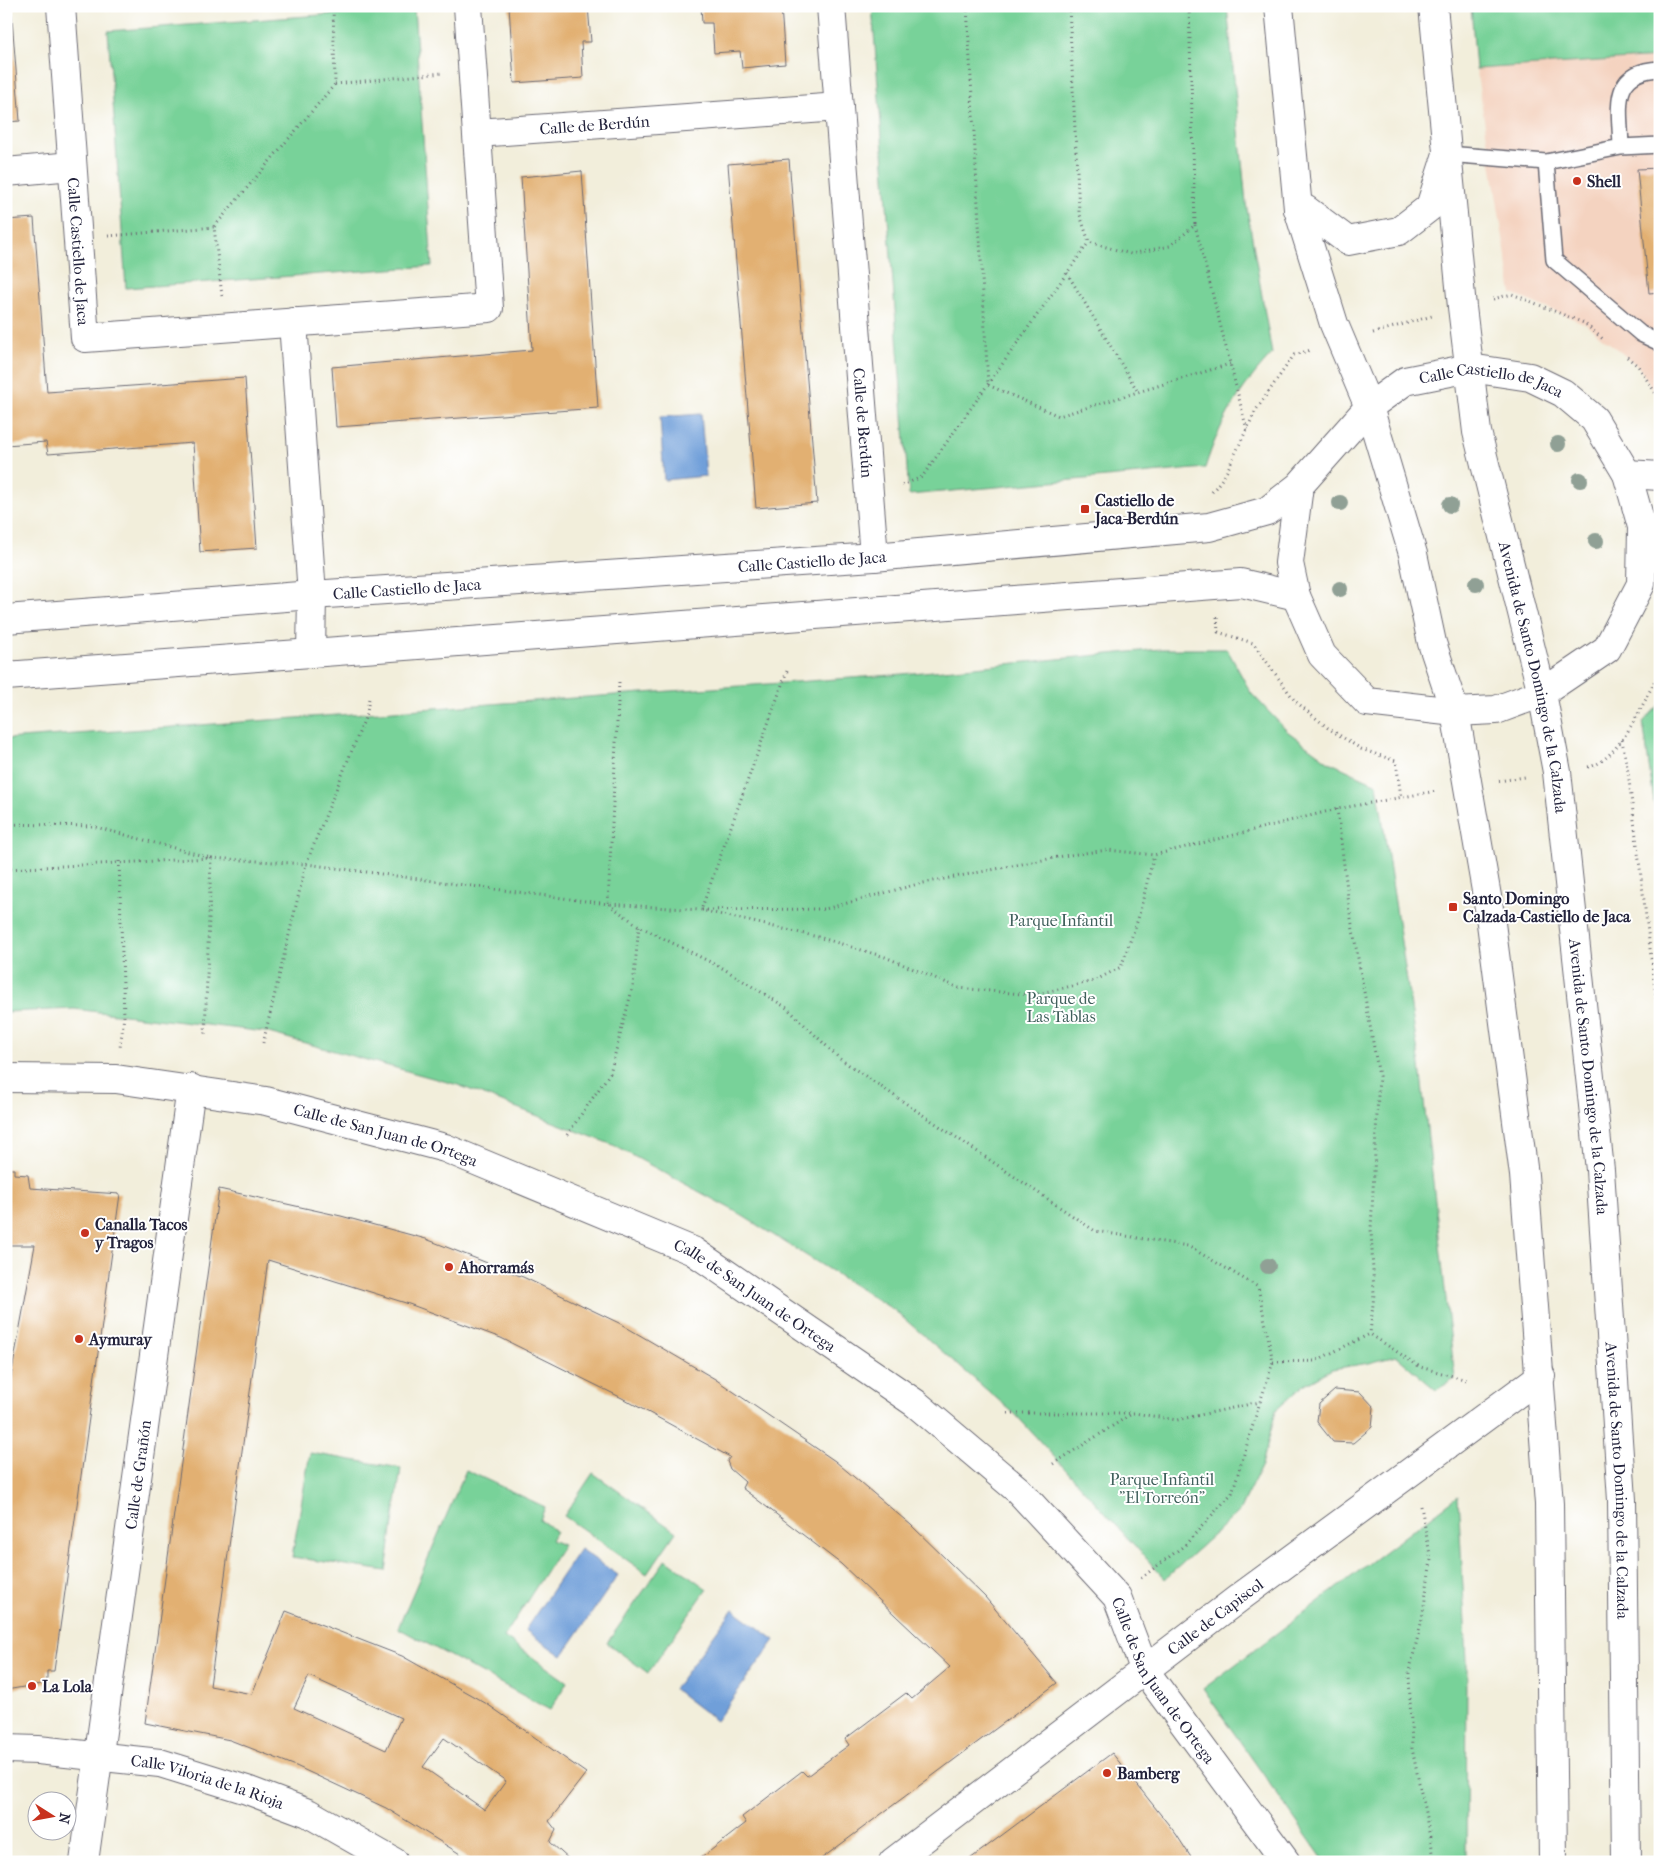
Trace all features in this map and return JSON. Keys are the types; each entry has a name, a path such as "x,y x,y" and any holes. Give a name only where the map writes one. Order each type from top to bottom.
{"street":[{"name":"Calle Castiello de Jaca","path":"61,6 84,338 489,308 477,133"},
{"path":"468,6 477,133"},
{"name":"Calle de Berdún","path":"831,6 874,557"},
{"path":"1279,6 1298,209 1334,324 1369,407 1413,554 1432,643 1455,712 1489,908 1522,1155 1541,1376 1549,1504 1553,1862"},
{"name":"Avenida de Santo Domingo de la Calzada","path":"1433,6 1477,432 1542,693 1560,798 1600,1170 1622,1500 1626,1862"},
{"name":"Calle de Berdún","path":"477,133 839,107"},
{"name":"Avenida de Santo Domingo de la Calzada","path":"1298,209 1305,209 1348,240 1400,231 1430,207 1447,154"},
{"path":"6,172 72,166"},
{"name":"Calle Castiello de Jaca","path":"293,322 312,595 311,653"},
{"name":"Calle Castiello de Jaca","path":"6,619 312,595 874,557 1209,527 1267,512 1300,486 1369,407 1405,381 1470,368 1530,377 1563,393 1594,418 1627,474 1642,528 1650,578 1607,649 1542,693 1496,710 1455,712 1367,702 1322,655 1296,596 1289,563 1300,486"},
{"path":"1627,474 1660,476"},
{"path":"6,676 1241,583 1296,596"},
{"name":"Calle de San Juan de Ortega","path":"6,1078 116,1078 266,1101 445,1148 693,1251 915,1403 1018,1490 1117,1597 1145,1671 1286,1862"},
{"name":"Calle de Grañón","path":"84,1862 191,1088"},
{"name":"Calle de Capiscol","path":"893,1862 1239,1598 1541,1376"},
{"name":"Calle Viloria de la Rioja","path":"6,1749 38,1750 160,1763 247,1790 308,1813 394,1862"}],"lane":[{"path":"1621,147 1619,95 1627,80 1635,73 1660,69"},
{"path":"1447,154 1546,162 1621,147 1660,145"},
{"path":"1546,162 1554,260 1641,334 1660,343"}],"path":[{"path":"77,238 214,227 335,84 333,6"},
{"path":"966,6 988,385"},
{"path":"1070,6 1079,212 1089,242"},
{"path":"1189,6 1195,225 1247,431"},
{"path":"335,84 472,70"},
{"path":"1089,242 1131,254 1170,246 1195,225"},
{"path":"214,227 226,327"},
{"path":"902,485 922,477 1089,242"},
{"path":"1067,273 1138,392"},
{"path":"988,385 1059,416 1230,364"},
{"path":"701,910 786,670"},
{"path":"608,904 619,682"},
{"path":"263,1043 306,864 367,713 370,698"},
{"path":"1622,740 1628,772 1660,1029"},
{"path":"6,869 120,861 212,858 306,864 608,904 701,910 825,909 918,884 1069,854 1108,850 1154,855 1337,809 1401,797"},
{"path":"1337,809 1350,913 1379,1076 1377,1152 1371,1229 1374,1294 1370,1334"},
{"path":"6,824 92,826 212,858"},
{"path":"701,910 818,937 866,951 959,988 1032,995 1094,981 1122,967 1138,919 1154,855"},
{"path":"205,1035 212,858"},
{"path":"116,1078 124,1016 120,861"},
{"path":"608,904 639,926 724,970 788,1008 840,1059 1095,1231 1188,1246 1258,1287 1273,1362 1232,1493 1185,1545 1152,1571"},
{"path":"567,1135 610,1073 632,986 639,926"},
{"path":"1273,1362 1315,1361 1370,1334"},
{"path":"1370,1334 1420,1367 1467,1380"},
{"path":"1004,1413 1134,1413 1177,1420 1260,1402"},
{"path":"1053,1464 1134,1413"},
{"path":"1421,1506 1431,1560 1422,1619 1409,1673 1411,1739 1435,1862"}],"shaded area":[{"name":"Shell","path":"1660,57 1660,400 1638,366 1584,323 1512,294 1476,69"}],"green space":[{"path":"872,6 1227,6 1246,203 1272,354 1240,393 1217,436 1205,468 909,495"},
{"path":"1471,6 1660,6 1660,57 1476,69"},
{"path":"414,8 432,266 126,288 108,31"},
{"name":"Parque de Las Tablas","path":"1161,649 1227,649 1251,693 1287,731 1329,762 1377,784 1420,1066 1455,1379 1436,1390 1396,1356 1332,1369 1305,1384 1276,1410 1262,1465 1238,1513 1165,1579 1016,1415 894,1310 733,1210 613,1145 458,1085 265,1032 74,1009 6,1012 6,739 892,675"},
{"path":"1660,704 1660,845 1643,722"},
{"path":"310,1453 401,1468 386,1571 292,1557"},
{"path":"466,1470 545,1507 540,1520 556,1531 551,1540 563,1545 504,1637 567,1682 550,1710 398,1628"},
{"path":"593,1473 676,1532 647,1574 564,1516"},
{"path":"1458,1496 1467,1660 1466,1862 1325,1862 1203,1689"},
{"path":"666,1559 707,1589 648,1673 607,1643"}],"water":[{"path":"701,414 706,476 664,480 660,417"},
{"path":"580,1549 618,1575 562,1656 525,1630"},
{"path":"733,1609 775,1640 716,1721 674,1689"}],"building":[{"path":"6,6 11,6 20,121 6,122"},
{"path":"509,6 588,6 591,42 581,42 583,78 514,83"},
{"path":"701,6 781,6 785,64 742,68 740,51 714,53 712,23 702,23"},
{"path":"789,159 817,503 756,508 728,164"},
{"path":"1660,168 1660,292 1649,293 1637,169"},
{"path":"582,171 598,408 336,427 332,367 532,350 521,177"},
{"path":"34,218 47,392 245,378 257,548 200,552 193,443 48,454 46,442 6,445 6,220"},
{"path":"6,1169 14,1169 14,1174 28,1175 30,1188 120,1194 54,1671 47,1671 47,1683 6,1690 6,1404 35,1245 6,1245"},
{"path":"219,1189 341,1216 426,1239 523,1277 619,1323 715,1379 835,1461 911,1525 985,1597 1057,1683 817,1862 696,1862 746,1823 742,1817 802,1771 807,1776 849,1745 845,1739 906,1693 912,1699 950,1667 841,1564 742,1488 745,1482 730,1469 727,1461 730,1457 622,1398 501,1338 409,1304 268,1260 210,1686 252,1694 286,1611 402,1656 487,1704 586,1773 549,1821 556,1830 550,1842 572,1862 473,1862 386,1808 296,1766 230,1740 145,1723","holes":["309,1676 401,1718 386,1750 294,1708","444,1738 506,1781 485,1810 423,1767"]},
{"path":"1335,1390 1360,1392 1374,1407 1372,1427 1353,1443 1333,1442 1317,1422 1319,1404"},
{"path":"1112,1753 1176,1834 1194,1862 966,1862"}],"place":[{"name":"Shell","path":"1577,181"},
{"name":"Castiello de Jaca-Berdún","path":"1085,509"},
{"name":"Santo Domingo Calzada-Castiello de Jaca","path":"1453,907"},
{"name":"Canalla Tacos y Tragos","path":"85,1233"},
{"name":"Ahorramás","path":"449,1267"},
{"name":"Aymuray","path":"79,1339"},
{"name":"La Lola","path":"32,1686"},
{"name":"Bamberg","path":"1107,1773"}],"park label":[{"name":"Parque Infantil","path":"1061,920"},
{"name":"Parque Infantil \"El Torreón\"","path":"1162,1488"}]}
